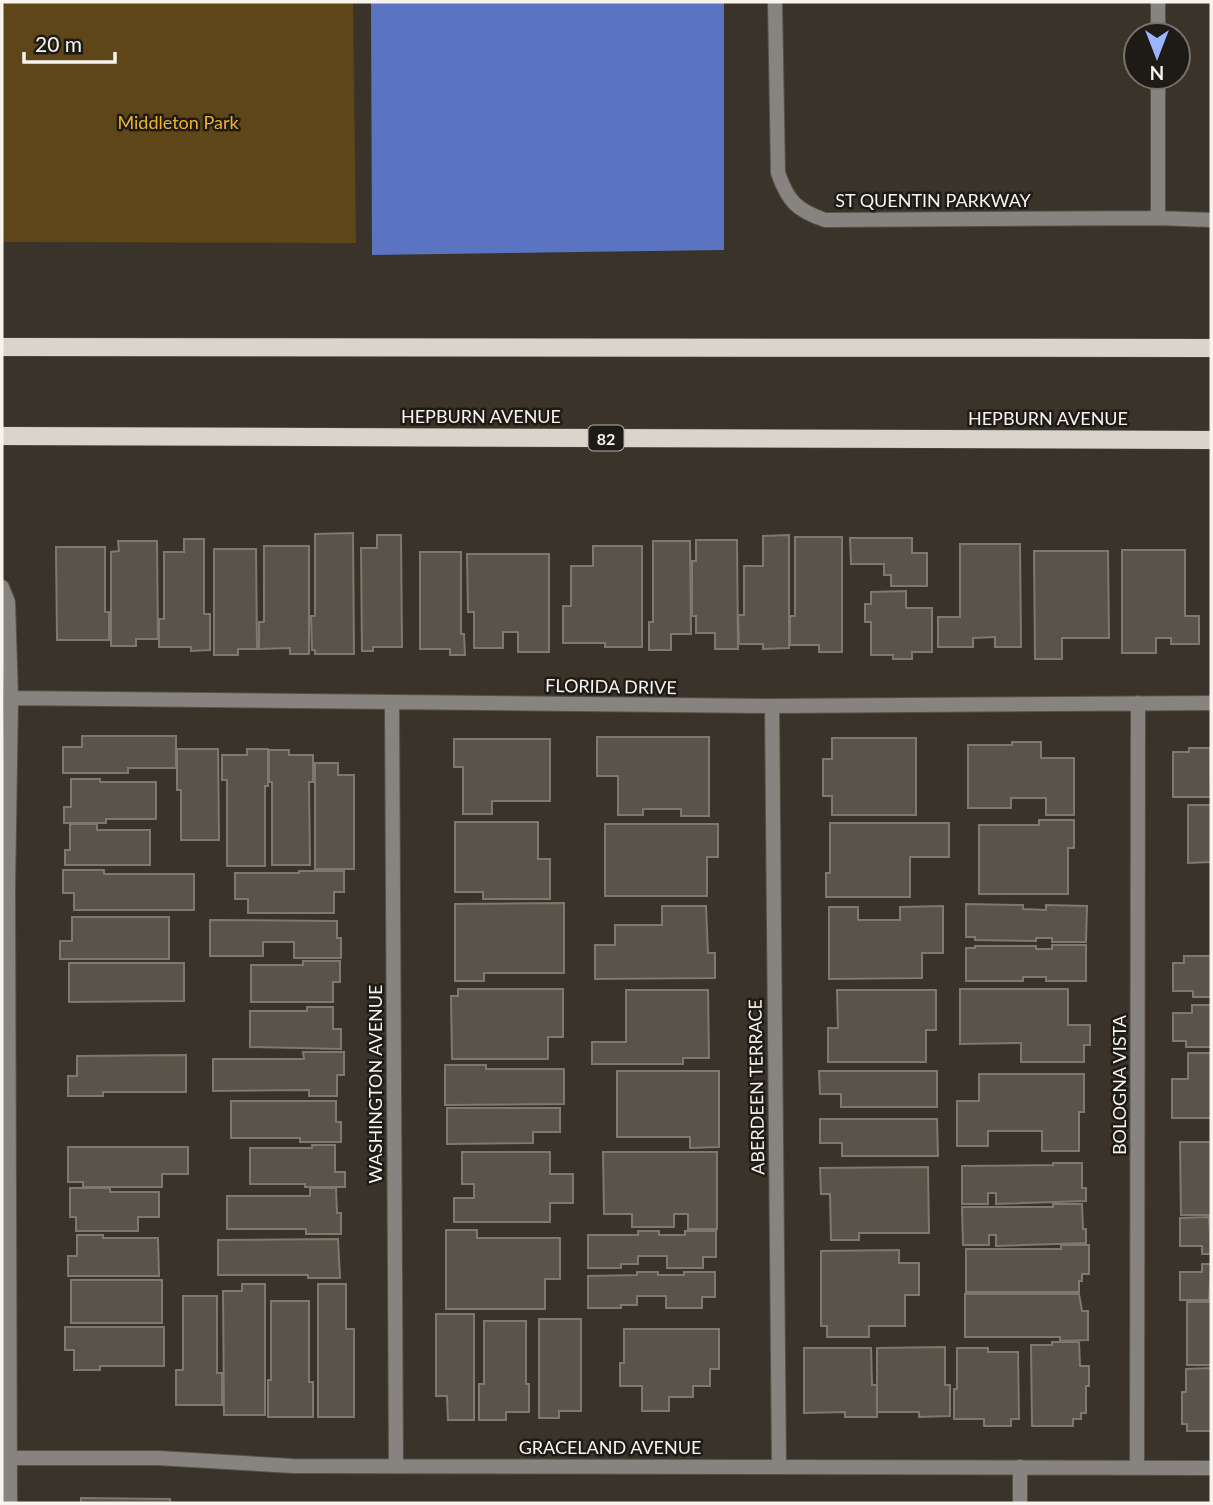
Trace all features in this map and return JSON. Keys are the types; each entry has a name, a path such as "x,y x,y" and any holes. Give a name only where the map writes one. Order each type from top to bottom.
{"main road":[{"path":"2,347 1211,348"},
{"name":"HEPBURN AVENUE","path":"2,436 1211,440"}],"street":[{"name":"ST QUENTIN PARKWAY","path":"775,2 778,173 784,191 793,204 807,214 825,220 1211,220"},
{"path":"1158,2 1158,21"},
{"path":"1158,91 1158,218"},
{"path":"2,587 8,601 10,698 5,889 6,1459 10,1503"},
{"name":"FLORIDA DRIVE","path":"10,698 772,706 1211,703"},
{"name":"WASHINGTON AVENUE","path":"391,703 396,1466"},
{"name":"BOLOGNA VISTA","path":"1137,1468 1138,703"},
{"name":"ABERDEEN TERRACE","path":"772,706 779,1467"},
{"name":"GRACELAND AVENUE","path":"6,1459 158,1458 293,1466 1211,1468"},
{"path":"1020,1467 1020,1503"}],"green space":[{"name":"Middleton Park","path":"2,2 353,2 356,243 2,242"}],"water":[{"path":"371,2 724,2 724,250 372,255"}],"building":[{"path":"353,533 354,654 315,654 315,650 312,650 311,616 315,616 315,534"},
{"path":"377,535 401,535 402,647 373,647 373,651 362,651 361,548 377,548"},
{"path":"789,535 789,648 763,649 763,644 739,644 738,615 744,615 744,566 763,566 763,536"},
{"path":"795,537 842,537 842,652 819,652 819,645 790,645 790,616 795,616"},
{"path":"850,538 912,538 912,553 927,553 927,586 891,586 891,575 884,575 884,564 851,564"},
{"path":"184,539 204,539 204,614 210,614 210,650 191,651 191,647 159,647 159,619 164,619 164,552 184,552"},
{"path":"696,540 737,540 738,649 715,649 715,633 696,633 696,616 692,616 692,561 696,561"},
{"path":"118,541 157,541 158,639 136,639 136,646 111,646 111,552 119,551"},
{"path":"653,541 690,541 691,634 671,634 671,650 649,650 649,622 653,622"},
{"path":"960,544 1020,544 1021,647 995,647 995,637 973,638 973,647 938,647 938,617 960,617"},
{"path":"264,546 309,546 309,654 290,654 290,648 259,649 259,622 264,622"},
{"path":"593,546 642,546 642,647 605,647 605,643 563,643 563,606 571,606 571,566 593,566"},
{"path":"56,547 105,547 105,612 109,612 109,640 57,640"},
{"path":"214,549 256,549 257,649 238,649 238,655 214,655"},
{"path":"1122,550 1185,550 1185,616 1199,616 1199,644 1171,644 1171,638 1156,638 1156,653 1122,653"},
{"path":"1034,551 1108,551 1109,638 1062,638 1062,659 1035,659"},
{"path":"420,552 461,552 461,634 464,634 465,655 450,655 450,649 420,649"},
{"path":"467,554 549,554 549,652 518,652 518,632 503,632 503,648 474,648 474,612 468,612"},
{"path":"906,591 906,608 932,608 932,652 912,652 912,659 893,659 893,655 871,655 871,622 865,622 865,604 871,604 871,592"},
{"path":"82,736 176,736 176,768 128,768 128,773 63,773 63,747 82,747"},
{"path":"597,737 709,737 709,816 681,816 681,809 643,809 643,815 618,815 618,776 597,776"},
{"path":"832,738 916,738 916,815 832,815 832,796 823,796 823,759 832,759"},
{"path":"454,739 550,739 550,801 492,801 492,814 463,814 463,767 454,767"},
{"path":"1012,742 1041,742 1041,758 1074,758 1074,815 1046,815 1046,798 1011,798 1011,808 968,808 968,745 1012,745"},
{"path":"1189,748 1210,748 1211,797 1173,797 1173,752 1189,752"},
{"path":"177,749 218,749 219,840 181,840 181,790 177,790"},
{"path":"247,749 268,749 265,866 227,866 227,780 222,780 222,755 247,755"},
{"path":"269,750 289,750 289,755 313,755 313,782 309,782 310,865 272,865 272,782 269,782"},
{"path":"315,763 338,763 338,775 354,775 354,869 315,869"},
{"path":"71,779 156,782 156,819 106,819 106,823 64,823 64,807 71,807"},
{"path":"1188,805 1211,805 1211,862 1188,863"},
{"path":"1039,820 1074,820 1074,848 1068,848 1068,894 979,894 979,825 1039,825"},
{"path":"455,822 538,822 538,859 550,859 550,899 483,899 483,892 455,892"},
{"path":"830,823 949,823 949,857 910,857 910,897 826,897 826,873 830,873"},
{"path":"70,824 97,824 97,830 150,830 150,865 65,865 65,850 70,850"},
{"path":"605,824 718,824 718,857 707,857 707,896 605,896"},
{"path":"63,870 104,870 104,874 194,874 194,910 74,910 74,893 63,893"},
{"path":"344,871 344,892 334,892 334,913 248,913 248,899 235,899 235,873"},
{"path":"564,903 564,973 484,973 484,981 455,981 455,904"},
{"path":"966,904 1023,905 1023,909 1046,910 1046,905 1087,906 1086,942 1052,942 1052,938 1036,938 1036,941 975,940 975,937 966,937"},
{"path":"662,906 706,906 708,953 715,953 715,978 595,979 595,945 615,945 615,925 662,925"},
{"path":"943,906 943,953 922,953 922,978 829,979 829,907 858,907 858,920 900,920 900,907"},
{"path":"72,917 169,917 169,959 60,959 60,941 72,941"},
{"path":"210,920 337,921 337,938 341,938 341,958 294,958 294,942 263,942 263,956 210,956"},
{"path":"1052,945 1086,945 1086,981 1046,981 1046,977 1023,977 1023,981 966,981 966,948 1036,946 1036,949 1052,949"},
{"path":"1184,956 1211,956 1211,997 1193,997 1193,991 1173,991 1173,963 1184,963"},
{"path":"303,961 340,961 340,982 333,982 333,1002 251,1002 251,965 303,965"},
{"path":"69,963 184,963 184,1001 69,1002"},
{"path":"458,989 563,989 563,1037 548,1037 548,1059 452,1059 451,996 458,996"},
{"path":"960,989 1068,989 1068,1025 1090,1025 1090,1045 1084,1045 1084,1062 1021,1062 1021,1043 960,1044"},
{"path":"626,990 708,990 709,1058 683,1058 683,1064 592,1064 592,1042 626,1042"},
{"path":"837,990 936,990 936,1030 926,1030 926,1062 828,1062 828,1028 838,1028"},
{"path":"1192,1005 1211,1005 1211,1047 1186,1047 1186,1041 1173,1041 1173,1013 1192,1013"},
{"path":"307,1007 333,1007 333,1029 341,1029 341,1049 250,1047 250,1011 307,1011"},
{"path":"303,1052 344,1052 344,1075 337,1075 337,1096 309,1096 309,1090 213,1091 213,1059 304,1059"},
{"path":"1188,1053 1211,1053 1211,1118 1172,1118 1172,1079 1188,1079"},
{"path":"186,1055 186,1092 103,1092 103,1096 68,1096 68,1076 77,1076 77,1056"},
{"path":"445,1065 486,1065 486,1069 564,1069 564,1104 445,1105"},
{"path":"617,1071 719,1071 719,1147 690,1148 690,1137 617,1137"},
{"path":"819,1071 937,1071 937,1107 841,1107 841,1094 820,1094"},
{"path":"979,1074 1084,1074 1084,1112 1079,1112 1079,1151 1042,1151 1042,1131 988,1131 988,1146 957,1146 957,1101 979,1101"},
{"path":"231,1101 336,1101 336,1122 341,1122 341,1142 300,1142 300,1138 231,1138"},
{"path":"447,1108 560,1108 560,1132 533,1132 533,1143 447,1144"},
{"path":"820,1119 937,1119 938,1156 842,1156 842,1143 820,1143"},
{"path":"1180,1142 1211,1142 1211,1215 1181,1215"},
{"path":"312,1145 335,1145 335,1172 345,1172 345,1187 250,1184 250,1148 312,1148"},
{"path":"68,1147 188,1147 188,1174 162,1174 162,1187 83,1187 83,1182 68,1182"},
{"path":"462,1152 550,1152 550,1174 573,1174 573,1203 550,1203 550,1222 454,1222 454,1198 474,1198 474,1184 462,1184"},
{"path":"603,1152 717,1152 717,1229 688,1229 688,1214 674,1214 674,1227 632,1227 632,1214 604,1214"},
{"path":"1082,1163 1082,1188 1086,1188 1086,1201 996,1204 996,1193 988,1193 988,1204 962,1204 962,1166"},
{"path":"928,1167 929,1233 859,1233 859,1240 831,1240 830,1194 821,1194 820,1168"},
{"path":"70,1188 110,1188 110,1192 159,1192 159,1217 138,1217 138,1231 76,1231 76,1217 70,1217"},
{"path":"310,1188 336,1188 337,1213 341,1213 341,1234 306,1234 306,1229 227,1229 227,1196 310,1196"},
{"path":"1053,1204 1082,1204 1086,1243 996,1246 996,1235 989,1235 989,1245 963,1245 962,1207 1053,1207"},
{"path":"1209,1217 1211,1254 1202,1254 1202,1246 1180,1246 1180,1218"},
{"path":"446,1230 477,1230 477,1238 560,1238 560,1279 545,1279 545,1309 446,1309"},
{"path":"638,1231 659,1231 659,1235 685,1235 685,1231 716,1231 716,1257 703,1257 703,1268 667,1268 667,1256 638,1256 638,1264 621,1264 621,1268 588,1268 588,1235 638,1235"},
{"path":"77,1235 158,1238 159,1276 68,1276 68,1256 77,1256"},
{"path":"338,1239 340,1278 308,1278 308,1275 218,1275 218,1240"},
{"path":"1061,1245 1089,1245 1089,1274 1082,1274 1079,1292 966,1292 966,1249 1061,1249"},
{"path":"899,1250 899,1263 919,1263 919,1295 905,1295 905,1326 869,1326 869,1337 827,1337 827,1326 821,1326 821,1251"},
{"path":"1202,1264 1211,1264 1209,1300 1180,1300 1180,1272 1202,1272"},
{"path":"637,1272 684,1275 684,1272 715,1272 715,1297 702,1297 702,1308 666,1308 666,1296 637,1296 637,1305 588,1308 588,1276 637,1275"},
{"path":"71,1280 162,1280 162,1323 71,1323"},
{"path":"242,1284 265,1284 265,1415 224,1415 223,1291 242,1291"},
{"path":"318,1284 346,1284 346,1329 354,1329 354,1417 318,1417"},
{"path":"965,1294 1079,1294 1082,1311 1088,1311 1088,1340 1060,1341 1060,1337 965,1337"},
{"path":"183,1296 217,1296 217,1373 222,1373 222,1405 176,1405 176,1370 183,1370"},
{"path":"271,1301 309,1301 309,1382 313,1382 313,1417 268,1417"},
{"path":"1187,1302 1211,1302 1211,1365 1187,1365"},
{"path":"436,1314 474,1314 474,1420 448,1420 447,1396 436,1396"},
{"path":"539,1319 581,1319 581,1411 559,1411 559,1418 539,1418"},
{"path":"484,1321 526,1321 529,1412 506,1412 506,1420 479,1420 479,1384 484,1384"},
{"path":"65,1327 164,1327 164,1366 100,1366 100,1370 74,1370 74,1350 65,1350"},
{"path":"624,1329 719,1329 719,1369 710,1369 710,1386 693,1386 693,1397 669,1397 669,1411 642,1411 642,1386 620,1386 620,1363 624,1363"},
{"path":"1052,1342 1079,1342 1080,1366 1089,1366 1086,1413 1081,1413 1081,1419 1073,1419 1073,1426 1032,1426 1031,1345 1052,1345"},
{"path":"945,1347 945,1385 950,1385 950,1416 919,1417 919,1412 877,1412 877,1348"},
{"path":"804,1348 871,1348 872,1385 877,1385 877,1417 845,1417 845,1412 804,1413"},
{"path":"957,1348 1018,1352 1019,1419 1011,1419 1011,1426 984,1426 984,1419 954,1419"},
{"path":"1211,1368 1211,1431 1187,1431 1187,1424 1182,1424 1182,1392 1186,1392 1186,1369"},
{"path":"81,1498 170,1499 170,1503 81,1503"}]}
